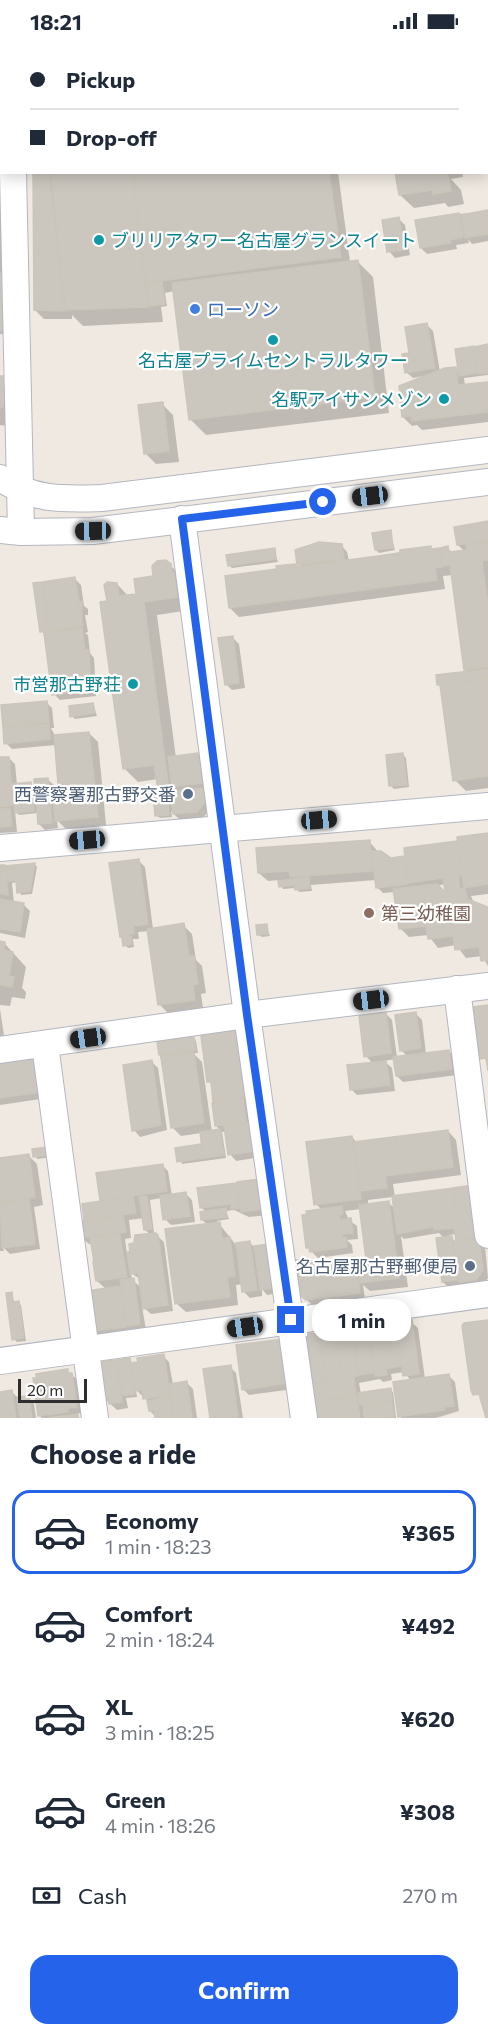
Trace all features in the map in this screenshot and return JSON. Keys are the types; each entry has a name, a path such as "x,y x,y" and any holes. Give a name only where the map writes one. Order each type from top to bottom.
{"street":[{"path":"11,531 7,489 13,174"},
{"path":"7,489 61,499 102,498 488,450"},
{"path":"11,531 93,531 488,482"},
{"path":"0,513 11,531"},
{"path":"182,519 247,1015 304,1418"},
{"path":"0,848 488,806"},
{"path":"0,1050 247,1015 488,986"},
{"path":"457,990 488,1235"},
{"path":"45,1045 95,1418"},
{"path":"0,1361 488,1294"}],"building":[{"path":"33,174 49,174 64,311 34,310"},
{"name":"ブリリアタワー名古屋グランスイート","path":"51,174 132,174 148,307 65,310"},
{"path":"133,174 329,174 341,257 146,283"},
{"path":"395,174 448,175 451,191 433,194 433,190 399,195"},
{"path":"488,210 488,234 465,238 461,215"},
{"path":"459,213 463,237 450,240 451,243 420,248 415,220"},
{"path":"399,217 404,250 387,252 382,220"},
{"name":"名古屋プライムセントラルタワー","path":"358,260 375,397 189,420 172,283"},
{"path":"0,273 4,273 4,307 0,307"},
{"path":"162,282 165,304 149,306 147,284"},
{"path":"0,308 7,308 7,330 0,330"},
{"path":"427,323 435,368 405,373 402,354 409,353 405,327"},
{"path":"488,344 488,373 479,374 474,347"},
{"path":"474,346 478,373 459,376 455,349"},
{"name":"名駅アイサンメゾン","path":"456,367 458,385 488,382 488,412 412,421 411,416 402,417 399,386 445,368"},
{"path":"0,376 5,376 5,406 0,408"},
{"path":"163,402 169,451 144,454 138,405"},
{"path":"488,521 488,541 457,545 454,527"},
{"path":"391,530 393,548 375,550 372,533"},
{"path":"319,542 342,544 344,559 297,565 295,550"},
{"path":"488,542 488,560 482,561 488,605 488,667 464,670 450,565 442,566 440,548 448,546 449,552 467,550 466,545"},
{"path":"431,546 431,549 439,548 442,567 435,568 437,580 229,608 225,576 277,569 276,566 295,564 296,567 400,553 400,550"},
{"path":"275,548 276,559 228,566 226,555"},
{"name":"市営那古野荘","path":"166,560 171,564 172,573 174,573 177,597 144,602 168,783 163,788 157,784 154,765 123,769 100,602 107,601 104,585 107,582 117,583 119,596 136,594 134,579 153,576 152,566 157,561"},
{"path":"75,577 79,602 82,601 82,626 50,631 43,582"},
{"path":"42,582 49,631 40,632 33,583"},
{"path":"82,628 85,650 89,650 91,690 52,695 44,633"},
{"path":"233,636 239,683 225,685 218,638"},
{"path":"488,669 488,678 437,685 436,675"},
{"path":"488,679 488,776 453,781 440,685"},
{"path":"47,701 49,722 3,727 1,705"},
{"path":"93,703 95,713 70,717 69,706"},
{"path":"49,724 50,739 4,744 3,728"},
{"path":"89,732 98,817 55,821 53,797 59,796 54,735"},
{"path":"198,753 202,783 172,787 168,757"},
{"path":"403,753 407,785 389,786 386,755"},
{"path":"0,757 9,757 11,780 0,781"},
{"path":"48,778 52,823 38,824 34,779"},
{"path":"11,781 14,805 0,807 0,782"},
{"path":"31,782 34,811 15,813 12,784"},
{"path":"206,788 207,800 197,812 173,814 170,791"},
{"path":"167,791 169,815 155,816 153,792"},
{"path":"10,808 12,826 0,827 0,809"},
{"path":"488,833 488,884 464,888 457,837"},
{"path":"370,840 372,871 290,877 289,871 258,873 256,848"},
{"path":"457,841 462,876 458,876 460,889 445,891 443,878 408,883 404,848"},
{"path":"371,851 381,851 391,858 404,856 408,884 376,888"},
{"path":"139,859 148,924 133,926 134,933 120,937 109,863"},
{"path":"35,863 30,891 17,893 16,880 8,881 6,866"},
{"path":"0,865 5,865 8,895 0,894"},
{"path":"309,877 310,888 295,890 294,885 279,887 278,881"},
{"path":"437,884 444,891 465,888 467,899 488,907 488,960 481,961 479,947 455,950 453,936 428,939 426,926 399,929 393,889"},
{"path":"0,899 24,903 20,932 0,929"},
{"path":"184,923 189,956 194,956 198,984 193,985 195,1000 158,1005 147,929"},
{"path":"267,924 268,934 257,935 256,925"},
{"path":"131,936 132,944 123,946 122,937"},
{"path":"0,941 5,942 4,950 13,952 9,976 14,977 12,987 0,985"},
{"path":"488,1005 488,1071 486,1058 480,1059 473,1007"},
{"path":"386,1012 391,1053 364,1057 359,1016"},
{"path":"416,1012 421,1048 400,1051 395,1015"},
{"path":"234,1030 238,1032 245,1077 207,1082 201,1036"},
{"path":"194,1037 196,1050 159,1055 157,1042"},
{"path":"449,1050 452,1069 396,1076 393,1057"},
{"path":"194,1052 204,1123 171,1128 161,1056"},
{"path":"34,1055 41,1092 0,1098 0,1060"},
{"path":"152,1060 161,1125 132,1131 123,1065"},
{"path":"386,1061 390,1085 350,1090 347,1065"},
{"path":"245,1077 247,1097 213,1102 211,1082"},
{"path":"243,1098 246,1122 215,1126 212,1103"},
{"path":"251,1122 255,1151 228,1155 224,1126"},
{"path":"220,1129 224,1155 203,1158 200,1132"},
{"path":"448,1130 453,1167 385,1176 387,1188 361,1191 354,1142"},
{"path":"352,1136 361,1199 314,1205 306,1142"},
{"path":"201,1144 203,1158 177,1162 175,1148"},
{"path":"49,1147 50,1155 33,1157 32,1149"},
{"path":"29,1154 35,1197 0,1202 0,1158"},
{"path":"163,1164 167,1191 100,1200 96,1173"},
{"path":"259,1179 263,1209 241,1212 237,1182"},
{"path":"236,1183 239,1208 231,1209 231,1204 200,1208 197,1188"},
{"path":"473,1185 477,1213 457,1216 453,1188"},
{"path":"453,1188 456,1216 432,1219 433,1227 397,1234 392,1196"},
{"path":"186,1192 190,1216 163,1220 160,1196"},
{"path":"133,1196 136,1213 84,1220 82,1204"},
{"path":"147,1196 152,1229 144,1230 139,1197"},
{"path":"29,1199 35,1244 2,1248 0,1203"},
{"path":"389,1201 399,1278 360,1283 357,1260 366,1259 359,1205"},
{"path":"342,1206 343,1214 340,1215 340,1220 351,1218 353,1233 342,1234 343,1238 346,1237 347,1247 310,1252 309,1248 306,1248 302,1215 307,1214 306,1211"},
{"path":"226,1208 227,1217 201,1220 200,1212"},
{"path":"472,1214 475,1238 456,1241 454,1228 434,1230 433,1219"},
{"path":"123,1215 126,1232 81,1238 79,1222"},
{"path":"220,1222 222,1238 230,1237 235,1276 227,1277 230,1297 175,1304 165,1229"},
{"path":"156,1233 168,1305 143,1309 138,1273 130,1274 127,1252 130,1252 129,1244 134,1243 135,1235"},
{"path":"120,1234 123,1257 94,1262 90,1238"},
{"path":"452,1236 458,1280 442,1282 436,1238"},
{"path":"479,1238 483,1270 476,1280 459,1282 454,1242"},
{"path":"250,1241 257,1290 242,1292 236,1243"},
{"path":"268,1244 275,1287 260,1290 254,1246"},
{"path":"355,1257 360,1293 306,1300 301,1296 296,1260 308,1258 309,1263"},
{"path":"124,1258 127,1277 96,1281 93,1262"},
{"path":"134,1278 140,1324 127,1326 120,1280"},
{"path":"120,1286 126,1327 93,1331 88,1291"},
{"path":"12,1292 13,1302 19,1301 24,1338 12,1340 6,1293"},
{"path":"412,1320 419,1374 403,1376 396,1323"},
{"path":"488,1320 488,1418 486,1418 479,1394 473,1395 471,1390 462,1326 464,1323"},
{"path":"367,1326 374,1373 359,1375 353,1328"},
{"path":"396,1327 401,1366 386,1369 387,1375 375,1376 369,1331"},
{"path":"320,1333 327,1381 309,1383 303,1340 308,1334"},
{"path":"336,1334 343,1378 327,1381 320,1336"},
{"path":"353,1338 358,1376 343,1379 337,1340"},
{"path":"283,1339 289,1383 242,1390 236,1345"},
{"path":"164,1354 170,1395 143,1399 142,1390 135,1391 131,1363 138,1362 137,1358"},
{"path":"130,1358 135,1394 122,1396 117,1360"},
{"path":"116,1360 122,1402 109,1404 108,1398 102,1399 97,1362"},
{"path":"231,1365 238,1418 210,1418 203,1369"},
{"path":"68,1369 68,1373 72,1373 77,1407 68,1408 68,1412 38,1416 33,1378 36,1378 36,1374"},
{"path":"449,1374 454,1406 444,1407 445,1410 398,1417 393,1382"},
{"path":"354,1377 356,1395 311,1401 309,1384"},
{"path":"187,1381 192,1418 174,1418 169,1384"},
{"path":"391,1388 392,1401 360,1405 358,1393"},
{"path":"12,1390 16,1418 0,1418 0,1392"},
{"path":"29,1396 32,1418 20,1418 17,1397"},
{"path":"170,1396 173,1418 155,1418 154,1411 149,1411 147,1401"},
{"path":"357,1396 360,1418 313,1418 311,1402"},
{"path":"392,1402 394,1417 364,1418 363,1406"},
{"path":"78,1414 78,1418 47,1418"}],"place":[{"name":"ブリリアタワー名古屋グランスイート","path":"99,240"},
{"name":"ローソン","path":"195,309"},
{"name":"名古屋プライムセントラルタワー","path":"273,340"},
{"name":"名駅アイサンメゾン","path":"444,399"},
{"name":"市営那古野荘","path":"133,684"},
{"name":"西警察署那古野交番","path":"188,794"},
{"name":"第三幼稚園","path":"369,913"},
{"name":"名古屋那古野郵便局","path":"470,1266"}],"route":[{"path":"291,1320 247,1015 182,519 323,502"}]}
